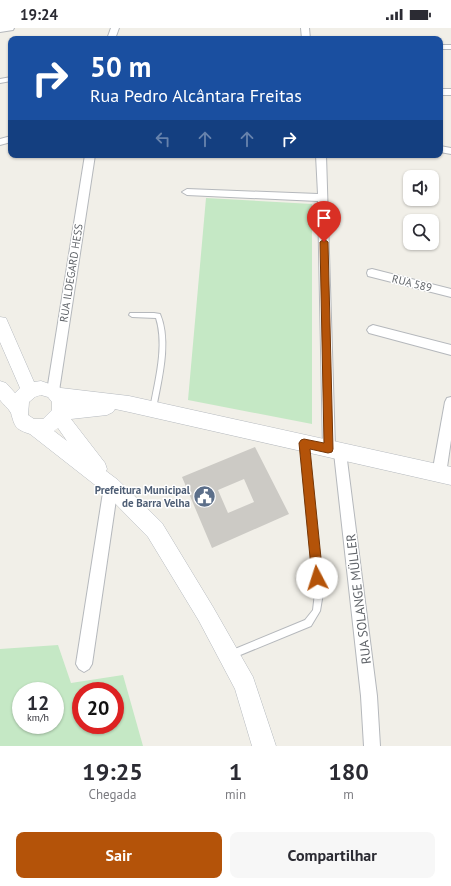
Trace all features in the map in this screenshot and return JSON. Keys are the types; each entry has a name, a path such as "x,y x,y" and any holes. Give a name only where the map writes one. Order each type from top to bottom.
{"main road":[{"path":"0,323 24,398 20,419 26,426 36,428 49,425 58,404"},
{"path":"0,387 24,398"},
{"path":"24,398 42,388 58,404 111,486"},
{"path":"58,404 129,404 445,475"},
{"path":"36,428 111,486 155,530 206,614 245,685 264,746"}],"street":[{"path":"0,30 10,28"},
{"name":"RUA ILDEGARD HESS","path":"58,404 90,158"},
{"name":"RUA SOLANGE MÜLLER","path":"321,158 334,450 369,696 372,746"},
{"path":"187,192 323,198"},
{"name":"RUA 589","path":"372,273 451,293"},
{"path":"373,330 451,350"},
{"path":"445,475 451,402"},
{"path":"84,664 111,486"}],"lane":[{"path":"132,315 154,315 158,316 161,322 161,354 153,409"},
{"path":"229,656 308,623 316,611 319,593 304,443"}],"green space":[{"path":"206,198 312,204 312,424 188,400"},
{"path":"58,645 72,683 72,734 124,734 124,682 78,682 123,675 143,746 0,746 0,649"}],"building":[{"name":"Prefeitura Municipal de Barra Velha","path":"255,447 289,514 212,548 182,477","holes":["244,479 254,502 228,513 218,490"]}],"place":[{"name":"Prefeitura Municipal de Barra Velha","path":"205,496"}],"route":[{"path":"317,578 304,443 328,449 324,242"}]}
